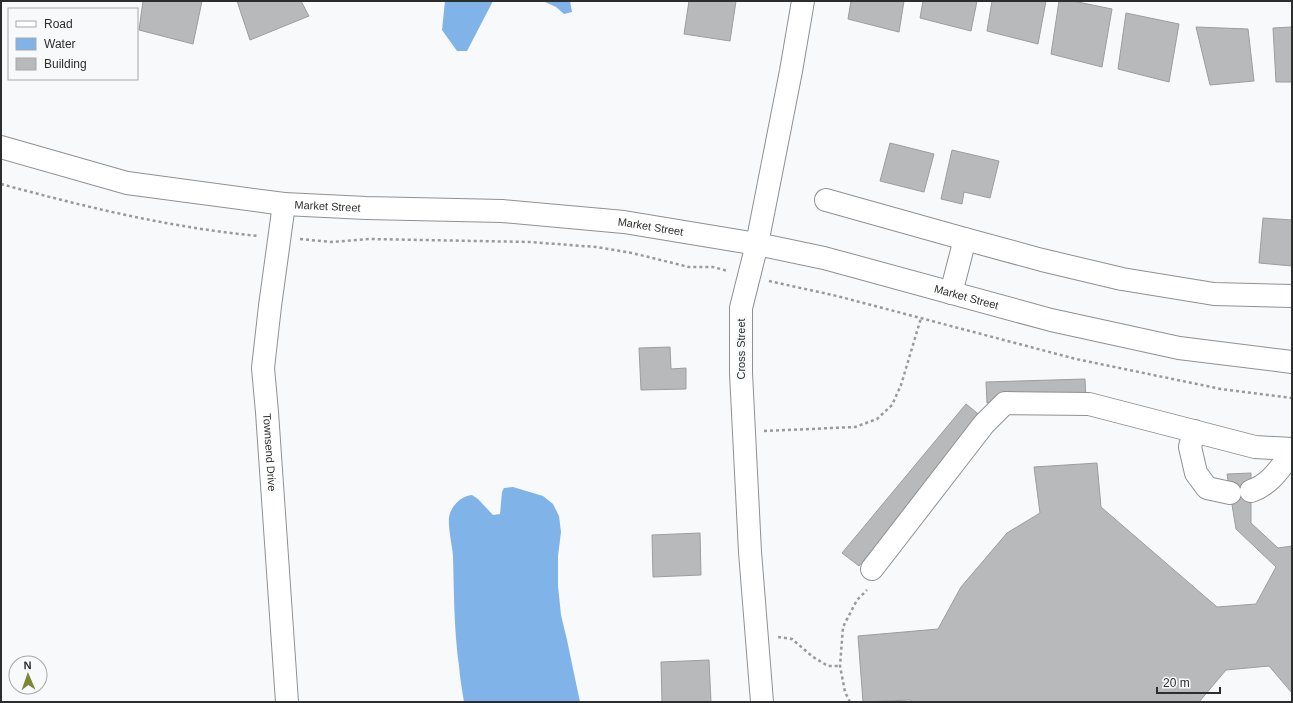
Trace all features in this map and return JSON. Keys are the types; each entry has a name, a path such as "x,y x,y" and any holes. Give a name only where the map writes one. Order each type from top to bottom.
{"street":[{"name":"Cross Street","path":"762,702 750,552 741,374 741,308 757,244 791,71 803,1"},
{"name":"Market Street","path":"1,147 127,183 284,204 366,208 502,211 624,222 757,244 824,258 1051,320 1179,348 1292,362"},
{"path":"826,200 1042,260 1122,279 1214,294 1292,296"},
{"name":"Townsend Drive","path":"284,204 263,368 287,702"},
{"path":"951,293 965,239"},
{"path":"872,569 984,424 1005,403 1089,404 1255,447 1292,449"},
{"path":"1194,431 1190,447 1196,473 1207,488 1241,492 1261,487 1273,478 1292,453"}],"path":[{"path":"1,184 54,199 163,222 248,235 331,242 370,239 530,242 596,247 632,253 689,267 713,267 836,296 1076,359 1221,389 1292,398"},
{"path":"744,430 767,431 855,428 877,419 892,405 901,385 921,318"},
{"path":"850,702 845,692 840,666 843,627 857,600 875,582 872,569"},
{"path":"757,639 778,637 792,639 813,657 828,666 840,666"}],"water":[{"path":"445,1 493,1 467,51 457,51 442,30"},
{"path":"543,1 570,1 572,12 564,14 556,7"},
{"path":"513,487 543,496 553,504 559,516 561,532 558,556 558,586 561,615 580,702 464,702 456,639 453,556 449,517 454,505 457,502 464,497 472,495 478,499 493,515 500,514 502,492 504,488"}],"building":[{"path":"143,1 202,1 193,44 139,30"},
{"path":"237,1 301,1 309,16 250,40"},
{"path":"689,1 736,1 730,41 684,34"},
{"path":"851,1 904,1 899,32 848,19"},
{"path":"923,1 977,1 971,31 920,18"},
{"path":"992,1 1046,1 1038,44 987,31"},
{"path":"1059,1 1073,1 1112,9 1102,67 1051,54"},
{"path":"1126,13 1179,24 1169,82 1118,69"},
{"path":"1196,27 1248,29 1254,81 1210,85"},
{"path":"1292,27 1292,82 1276,82 1273,28"},
{"path":"890,143 934,154 924,192 880,181"},
{"path":"952,150 999,161 990,198 964,192 962,204 941,199"},
{"path":"1263,218 1292,220 1292,266 1259,263"},
{"path":"670,347 671,369 686,368 686,389 641,390 639,348"},
{"path":"1085,379 1086,400 987,403 986,382"},
{"path":"966,404 982,417 859,566 842,553"},
{"path":"1097,463 1101,507 1217,607 1256,604 1276,567 1236,529 1227,474 1251,473 1251,523 1278,548 1292,546 1292,693 1269,666 1226,670 1199,702 914,702 910,700 863,702 858,636 938,629 961,587 1007,533 1040,513 1034,467"},
{"path":"700,533 701,575 653,577 652,535"},
{"path":"709,660 711,702 662,702 661,662"}]}
